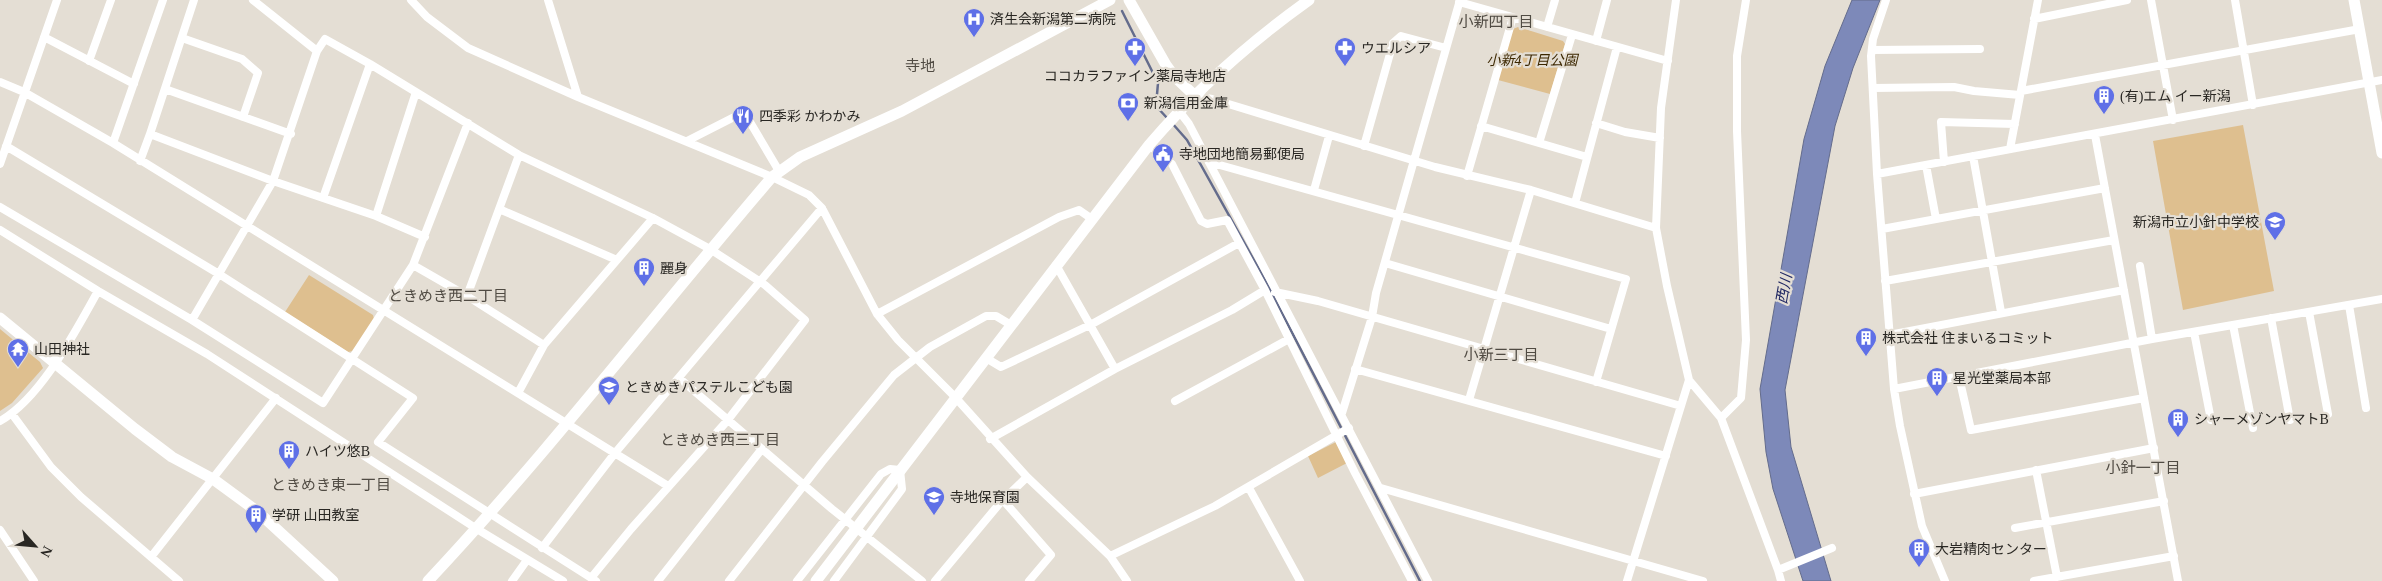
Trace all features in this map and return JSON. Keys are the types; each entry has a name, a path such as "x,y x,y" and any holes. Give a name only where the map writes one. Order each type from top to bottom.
{"street":[{"path":"0,164 57,0"},
{"path":"89,61 111,0"},
{"path":"113,143 163,0"},
{"path":"140,161 194,0"},
{"path":"253,0 317,51"},
{"path":"411,0 426,17 468,48 578,97 687,141 776,174 809,195 822,208 877,314 1027,477 1110,556 1126,581"},
{"path":"548,0 578,97"},
{"path":"428,581 477,529 567,424 710,249 776,174 800,156 902,111 1110,0"},
{"path":"1129,0 1166,65 1174,76 1195,96 1212,99 1413,161 1467,176 1531,190 1656,228"},
{"path":"816,581 1149,145 1179,111 1239,53 1309,0"},
{"path":"1547,27 1555,0"},
{"path":"1596,41 1607,0"},
{"path":"1676,0 1661,108 1656,228 1666,286 1689,380 1722,418 1781,581"},
{"path":"1722,418 1741,398 1746,340 1738,140 1737,56 1746,0"},
{"path":"1886,0 1878,20 1872,50 1872,88 1876,174 1894,389 1922,526 1945,581"},
{"path":"2010,150 2038,0"},
{"path":"2034,19 2127,0"},
{"path":"2151,0 2173,120"},
{"path":"2235,0 2253,105"},
{"path":"2354,0 2382,153"},
{"path":"1342,413 1372,317 1398,214 1459,1 1668,61"},
{"path":"1467,176 1513,17"},
{"path":"1872,88 1954,86 1974,91 2020,93 2360,29"},
{"path":"1539,143 1572,35"},
{"path":"1364,146 1393,43 1402,36 1446,48"},
{"path":"44,37 134,84"},
{"path":"182,38 242,59 258,73 243,117"},
{"path":"6,146 219,274 413,398 378,442 594,580 668,486 727,421 805,320 759,281 710,249 653,218 519,155 370,64 325,39 317,51 273,181 248,226 219,274 192,320"},
{"path":"1575,203 1617,47"},
{"path":"1872,50 1980,49"},
{"path":"323,198 370,64"},
{"path":"1876,174 2382,80"},
{"path":"0,82 24,92 113,143 668,486"},
{"path":"164,89 290,134"},
{"path":"376,216 416,92"},
{"path":"1179,111 1189,124 1275,292 1342,413 1428,581"},
{"path":"687,141 744,112 776,174"},
{"path":"1944,162 1941,122 2015,124"},
{"path":"0,207 192,320 323,402 413,265 468,123"},
{"path":"1596,123 1625,132 1660,138"},
{"path":"1481,126 1587,157"},
{"path":"150,134 273,181 376,216 425,237"},
{"path":"2095,134 2178,581"},
{"path":"1314,190 1329,136"},
{"path":"1149,145 1172,164 1201,221 1207,224 1227,220 1265,290 1410,580"},
{"path":"466,296 519,155"},
{"path":"1973,156 1994,262 2001,312"},
{"path":"1209,162 1626,279 1596,382"},
{"path":"1926,165 1936,219"},
{"path":"1882,229 2104,188"},
{"path":"1469,400 1531,190"},
{"path":"542,548 615,453 822,208"},
{"path":"499,209 617,260"},
{"path":"877,314 1059,217 1078,210 1092,219"},
{"path":"518,393 544,345 653,218"},
{"path":"0,230 98,291 207,354 477,529 562,581"},
{"path":"1885,282 2114,240"},
{"path":"986,358 1001,367 1092,324 1239,243"},
{"path":"1385,263 1611,329"},
{"path":"413,265 544,345"},
{"path":"1056,265 1092,324 1115,369"},
{"path":"2140,266 2152,339"},
{"path":"990,438 1115,369 1232,310 1265,290"},
{"path":"1889,335 2001,312 2124,290"},
{"path":"0,421 12,414 56,364 98,291"},
{"path":"1275,292 1318,301 1680,406"},
{"path":"1894,389 2152,339 2382,299"},
{"path":"2349,305 2366,408"},
{"path":"2308,312 2328,414"},
{"path":"729,581 894,375 915,357 986,316 996,316 1011,324"},
{"path":"0,318 172,457 213,480 258,512 334,581"},
{"path":"2271,318 2290,420"},
{"path":"2233,325 2253,428"},
{"path":"2194,332 2211,420"},
{"path":"1175,401 1289,339"},
{"path":"1355,369 1666,456"},
{"path":"1959,377 1971,430 2144,398"},
{"path":"679,378 761,450 922,581"},
{"path":"1627,581 1689,380"},
{"path":"151,557 276,398"},
{"path":"12,414 51,467 81,497 179,581"},
{"path":"1110,556 1249,488 1339,436 1349,428"},
{"path":"1914,494 2154,448"},
{"path":"658,581 761,450"},
{"path":"797,581 881,474 890,469 900,470"},
{"path":"834,581 902,489 900,470"},
{"path":"2036,470 2056,577"},
{"path":"935,581 1003,500 1027,477"},
{"path":"1249,488 1300,581"},
{"path":"1381,488 1703,581"},
{"path":"1003,500 1051,555 1029,581"},
{"path":"2015,528 2164,501"},
{"path":"0,530 34,581"},
{"path":"1778,570 1832,548"},
{"path":"2034,581 2174,556"},
{"path":"512,581 527,560"}],"green space":[{"name":"小新4丁目公園","path":"1518,27 1563,41 1565,44 1550,94 1498,80 1513,29"},
{"path":"2243,125 2274,291 2183,310 2153,141"},
{"path":"309,275 373,315 374,319 353,351 348,352 285,312"},
{"path":"0,329 40,362 43,368 12,403 0,411"},
{"path":"1336,442 1347,463 1318,478 1308,456"}],"water":[{"name":"西川","path":"1852,0 1880,0 1853,68 1835,126 1785,390 1791,447 1831,581 1803,581 1773,489 1766,452 1760,389 1804,139 1825,66"}],"waterway":[{"path":"1122,11 1158,83 1156,106 1168,119"},
{"path":"1172,123 1187,140 1265,280 1420,581"}],"place":[{"name":"済生会新潟第二病院","path":"974,38"},
{"name":"ココカラファイン薬局寺地店","path":"1135,67"},
{"name":"ウエルシア","path":"1345,67"},
{"name":"(有)エム イー新潟","path":"2104,115"},
{"name":"新潟信用金庫","path":"1128,122"},
{"name":"四季彩 かわかみ","path":"743,135"},
{"name":"寺地団地簡易郵便局","path":"1163,173"},
{"name":"新潟市立小針中学校","path":"2275,241"},
{"name":"麗身","path":"644,287"},
{"name":"株式会社 住まいるコミット","path":"1866,357"},
{"name":"山田神社","path":"18,368"},
{"name":"星光堂薬局本部","path":"1937,397"},
{"name":"ときめきパステルこども園","path":"609,406"},
{"name":"シャーメゾンヤマトB","path":"2178,438"},
{"name":"ハイツ悠B","path":"289,470"},
{"name":"寺地保育園","path":"934,516"},
{"name":"学研 山田教室","path":"256,534"},
{"name":"大岩精肉センター","path":"1919,568"}],"district":[{"name":"小新四丁目","path":"1496,22"},
{"name":"寺地","path":"920,66"},
{"name":"ときめき西二丁目","path":"448,296"},
{"name":"小新三丁目","path":"1501,355"},
{"name":"ときめき西三丁目","path":"720,440"},
{"name":"小針一丁目","path":"2143,468"},
{"name":"ときめき東一丁目","path":"331,485"}]}
